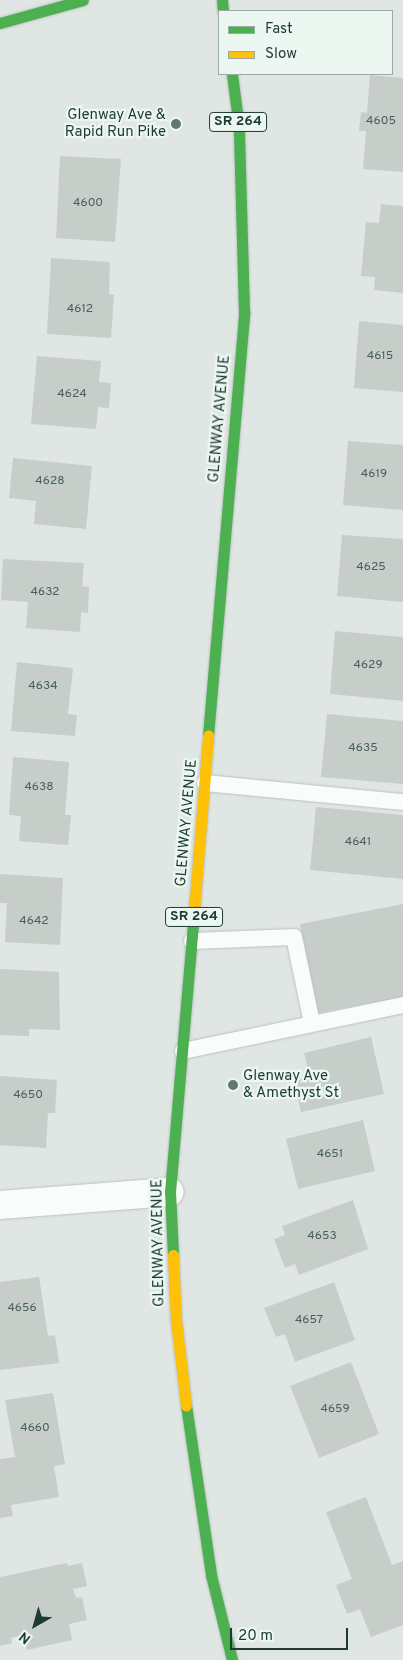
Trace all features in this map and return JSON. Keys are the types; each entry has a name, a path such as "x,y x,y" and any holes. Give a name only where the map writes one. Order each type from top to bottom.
{"main road":[{"path":"0,23 83,0"},
{"name":"GLENWAY AVENUE","path":"232,75 239,128 244,312 170,1192 176,1320 191,1448 211,1575 232,1660"}],"street":[{"path":"0,1205 170,1192"}],"lane":[{"path":"205,783 403,802"},
{"path":"192,941 294,937 312,1023"},
{"path":"183,1051 403,1005"}],"building":[{"path":"370,75 403,78 403,172 363,169 366,131 359,131 361,112 367,113"},
{"path":"60,156 121,159 115,242 56,238"},
{"path":"381,204 403,206 403,293 374,290 375,277 361,276 366,222 379,223"},
{"path":"51,258 110,262 109,294 114,295 111,338 47,334"},
{"path":"359,321 403,325 403,392 354,388"},
{"path":"37,356 101,361 99,382 111,383 109,408 98,407 96,429 31,424"},
{"path":"348,441 403,445 403,510 343,505"},
{"path":"13,458 92,466 86,529 34,524 36,501 9,498"},
{"path":"342,535 403,539 403,602 337,596"},
{"path":"3,559 84,563 82,586 89,587 88,613 81,612 80,632 26,628 28,602 1,600"},
{"path":"335,631 403,637 403,701 330,694"},
{"path":"17,662 73,668 68,714 77,715 75,736 11,731"},
{"path":"327,714 403,721 403,784 321,777"},
{"path":"13,757 69,762 65,815 71,815 68,845 19,841 21,816 9,815"},
{"path":"316,807 403,815 403,879 310,870"},
{"path":"0,874 63,878 60,945 5,942 7,903 0,903"},
{"path":"403,904 403,997 318,1013 300,924"},
{"path":"0,969 59,972 60,1030 29,1029 29,1036 0,1035"},
{"path":"371,1037 384,1094 301,1112 294,1081 310,1077 304,1053"},
{"path":"0,1076 57,1080 55,1113 48,1113 46,1148 0,1145"},
{"path":"363,1120 375,1171 298,1189 286,1139"},
{"path":"353,1200 368,1249 299,1275 295,1264 285,1268 274,1239 285,1235 282,1226"},
{"path":"39,1277 48,1336 55,1335 59,1363 0,1370 0,1282"},
{"path":"334,1282 355,1340 295,1362 285,1334 276,1337 264,1308"},
{"path":"351,1362 379,1434 319,1458 290,1386"},
{"path":"53,1393 65,1464 54,1466 59,1497 11,1505 13,1516 0,1518 0,1459 15,1457 5,1400"},
{"path":"366,1497 392,1565 403,1561 403,1625 371,1637 360,1609 347,1614 336,1585 352,1579 326,1512"},
{"path":"67,1563 68,1566 82,1563 87,1586 73,1589 76,1598 82,1597 87,1620 69,1624 72,1640 27,1650 24,1635 11,1638 12,1643 0,1646 0,1577"}],"traffic: fast":[{"path":"0,23 83,0"},
{"path":"222,0 223,10"},
{"path":"208,736 244,312 239,128 232,75"},
{"path":"173,1255 170,1192 194,911"},
{"path":"186,1405 211,1575 232,1660"}],"traffic: slow":[{"path":"194,911 208,736"},
{"path":"173,1255 176,1320 186,1405"}],"place":[{"name":"Glenway Ave & Rapid Run Pike","path":"176,124"},
{"name":"Glenway Ave & Amethyst St","path":"233,1085"}]}
